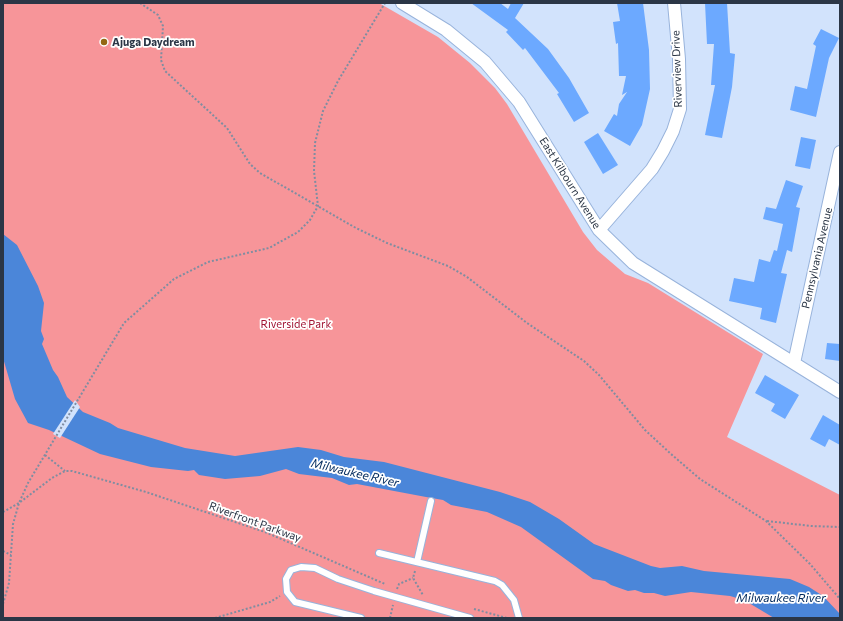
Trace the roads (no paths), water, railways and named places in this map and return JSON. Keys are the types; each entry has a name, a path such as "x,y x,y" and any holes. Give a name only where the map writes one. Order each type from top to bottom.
{"street":[{"name":"East Kilbourn Avenue","path":"402,3 446,30 490,68 519,102 599,230 633,263 840,392"},
{"name":"Riverview Drive","path":"599,230 652,169 673,131 680,109 679,59 674,3"},
{"name":"Pennsylvania Avenue","path":"794,363 835,206 840,152"}],"lane":[{"path":"417,562 431,501"},
{"path":"380,552 495,581 502,585 514,600 519,618"},
{"path":"361,618 295,602 287,592 286,579 291,570 301,567 314,568 338,579 374,591 470,618"}],"water":[{"name":"Milwaukee River","path":"3,234 17,245 38,286 44,303 41,331 44,339 42,344 67,397 83,412 110,423 118,428 185,448 235,456 298,447 321,450 344,457 384,462 500,492 530,502 559,519 594,544 651,566 660,568 682,566 704,571 790,579 809,587 823,596 840,614 840,618 774,618 744,600 730,596 691,592 665,596 635,590 628,591 611,585 605,581 593,579 521,527 487,512 451,505 443,500 357,484 349,485 332,478 299,474 286,469 260,476 225,479 199,475 194,470 188,471 151,467 100,454 49,430 28,423 15,399 3,358"}],"place":[{"name":"Ajuga Daydream","path":"104,42"}],"park label":[{"name":"Riverside Park","path":"296,324"}]}
